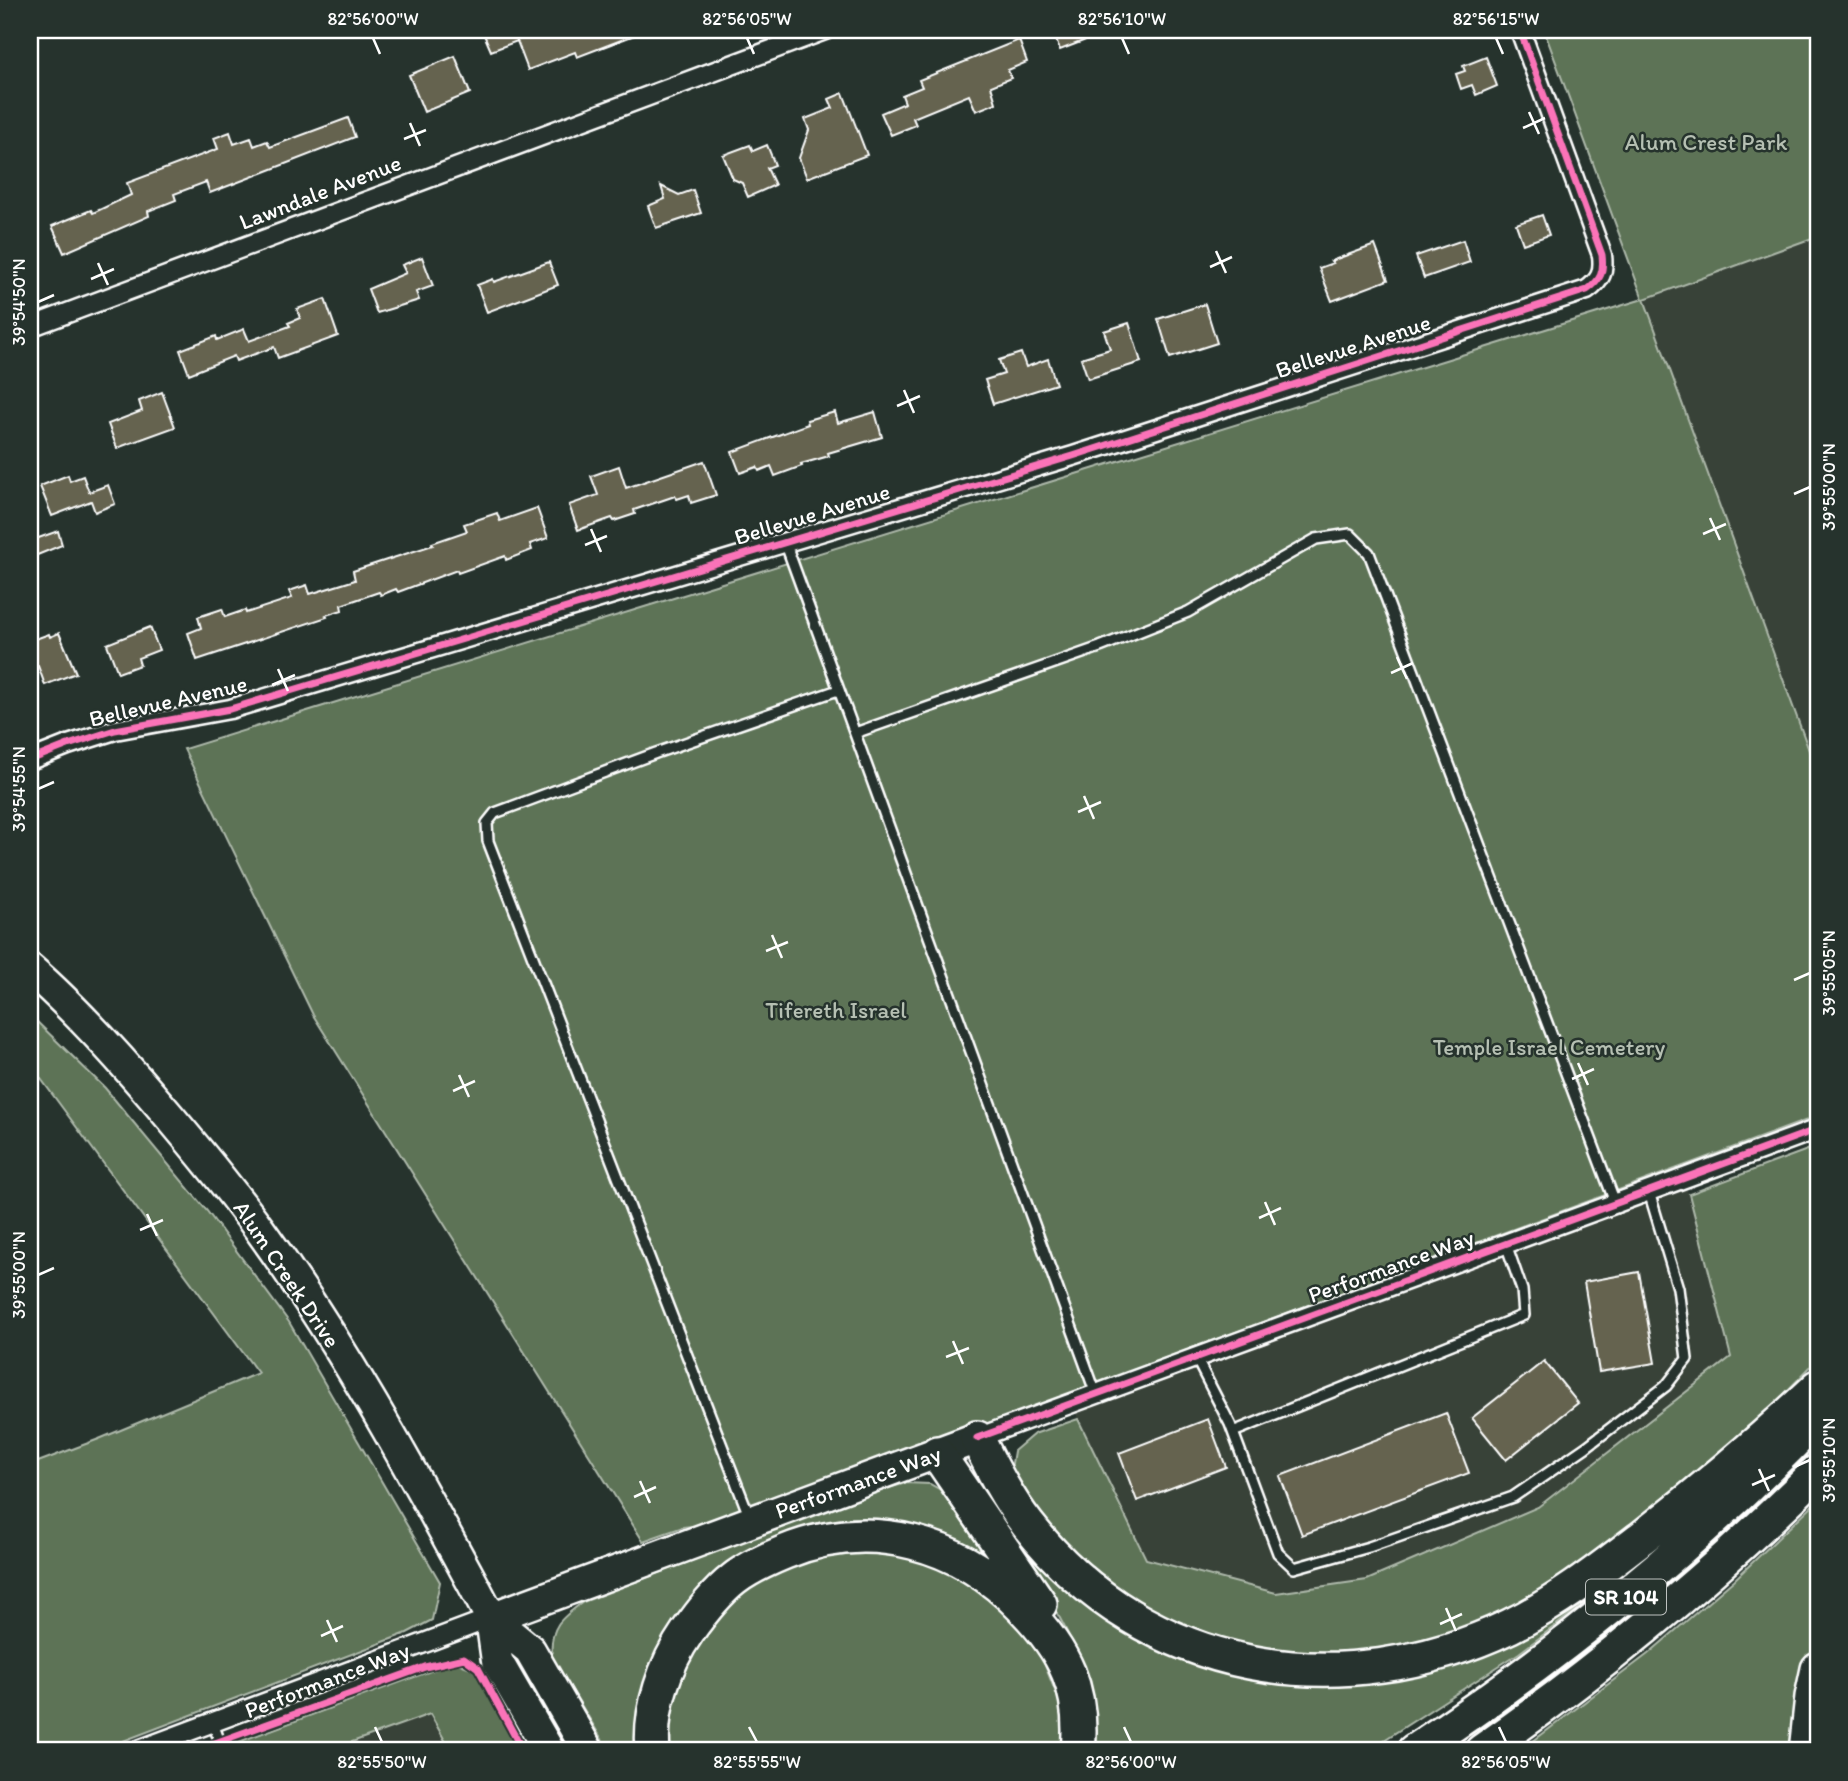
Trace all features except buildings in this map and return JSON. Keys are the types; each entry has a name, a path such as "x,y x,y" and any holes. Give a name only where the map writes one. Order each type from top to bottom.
{"highway":[{"path":"977,1438 1000,1485 1028,1525 1075,1576 1112,1605 1189,1646 1280,1668 1329,1671 1399,1663 1442,1652 1511,1625 1561,1597 1704,1488 1818,1387"},
{"name":"SR 104","path":"1414,1751 1517,1681 1629,1595 1708,1525 1818,1417"},
{"path":"937,1453 1037,1599 1071,1679 1078,1710 1078,1751"},
{"name":"SR 104","path":"1482,1751 1580,1682 1660,1617 1818,1471"},
{"path":"653,1751 654,1725 664,1677 673,1652 700,1613 734,1579 771,1558 812,1541 854,1536 899,1538 964,1561 993,1580 1019,1603 1060,1651"},
{"path":"1805,1751 1818,1669"}],"main road":[{"name":"Alum Creek Drive","path":"30,969 138,1080 213,1167 261,1231 350,1367 491,1618 530,1650 588,1751"},
{"name":"Performance Way","path":"491,1618 977,1438"},
{"name":"Alum Creek Drive","path":"491,1618 497,1661 549,1751"}],"street":[{"name":"Lawndale Avenue","path":"30,327 825,30"},
{"name":"Bellevue Avenue","path":"30,760 115,730 230,709 785,542 1202,414 1587,290 1598,282 1604,269 1602,255 1520,30"},
{"name":"Performance Way","path":"977,1438 1818,1129"},
{"name":"Performance Way","path":"136,1751 491,1618"}],"lane":[{"path":"855,733 1100,647 1176,617 1316,539 1350,534 1369,553 1616,1205"},
{"path":"785,542 1096,1394"},
{"path":"751,1521 488,841 487,823 495,813 656,753 838,690"},
{"path":"1196,1358 1233,1432 1278,1553 1294,1568 1369,1547 1513,1497 1586,1447 1666,1386 1687,1359 1678,1288 1649,1192"},
{"path":"1233,1432 1524,1315 1522,1290 1506,1244"},
{"path":"213,1723 223,1751"}],"shaded area":[{"path":"1818,236 1818,775 1644,299"},
{"path":"1681,1167 1731,1357 1538,1507 1367,1580 1276,1593 1146,1559 1078,1419 1070,1393"},
{"path":"430,1713 451,1751 327,1751"}],"green space":[{"name":"Tifereth Israel","path":"1544,30 1818,30 1818,236 1644,299 1818,775 1818,1116 721,1523 683,1527 643,1541 313,1015 184,749 1643,299"},
{"path":"30,1015 105,1088 207,1211 289,1322 440,1582 432,1620 407,1633 97,1751 30,1751 30,1465 258,1373 30,1064"},
{"path":"1818,1146 1818,1359 1745,1434 1607,1546 1528,1601 1459,1637 1333,1659 1197,1637 1100,1580 1019,1495 1010,1475 1014,1451 1034,1434 1078,1419 1146,1559 1276,1593 1367,1580 1538,1507 1731,1357 1689,1194"},
{"path":"972,1478 1055,1569 1106,1612 1327,1682 1600,1585 1604,1589 1519,1653 1367,1751 1094,1751 1093,1715 1086,1680 1073,1646 1057,1612 975,1490"},
{"path":"906,1483 930,1484 946,1493 1001,1568 912,1531 728,1573 645,1751 609,1751 552,1657 552,1638 558,1624 568,1613 583,1602 864,1495"},
{"path":"1818,1500 1818,1636 1793,1726 1791,1751 1520,1751 1648,1654 1734,1580"},
{"path":"851,1549 948,1564 1019,1619 1042,1658 1059,1701 1065,1751 668,1751 669,1719 680,1673 719,1613 749,1585 796,1561"},
{"path":"455,1662 473,1669 482,1679 490,1675 534,1751 451,1751 430,1714 327,1751 235,1751 233,1744"}],"cycle path":[{"path":"30,760 115,730 230,709 1073,456 1587,290 1596,283 1600,275 1602,255 1520,30"},
{"path":"977,1438 1818,1129"},
{"path":"193,1751 425,1667 464,1658 478,1668 523,1751"}],"park label":[{"name":"Alum Crest Park","path":"1706,142"},
{"name":"Temple Israel Cemetery","path":"1549,1047"}]}
